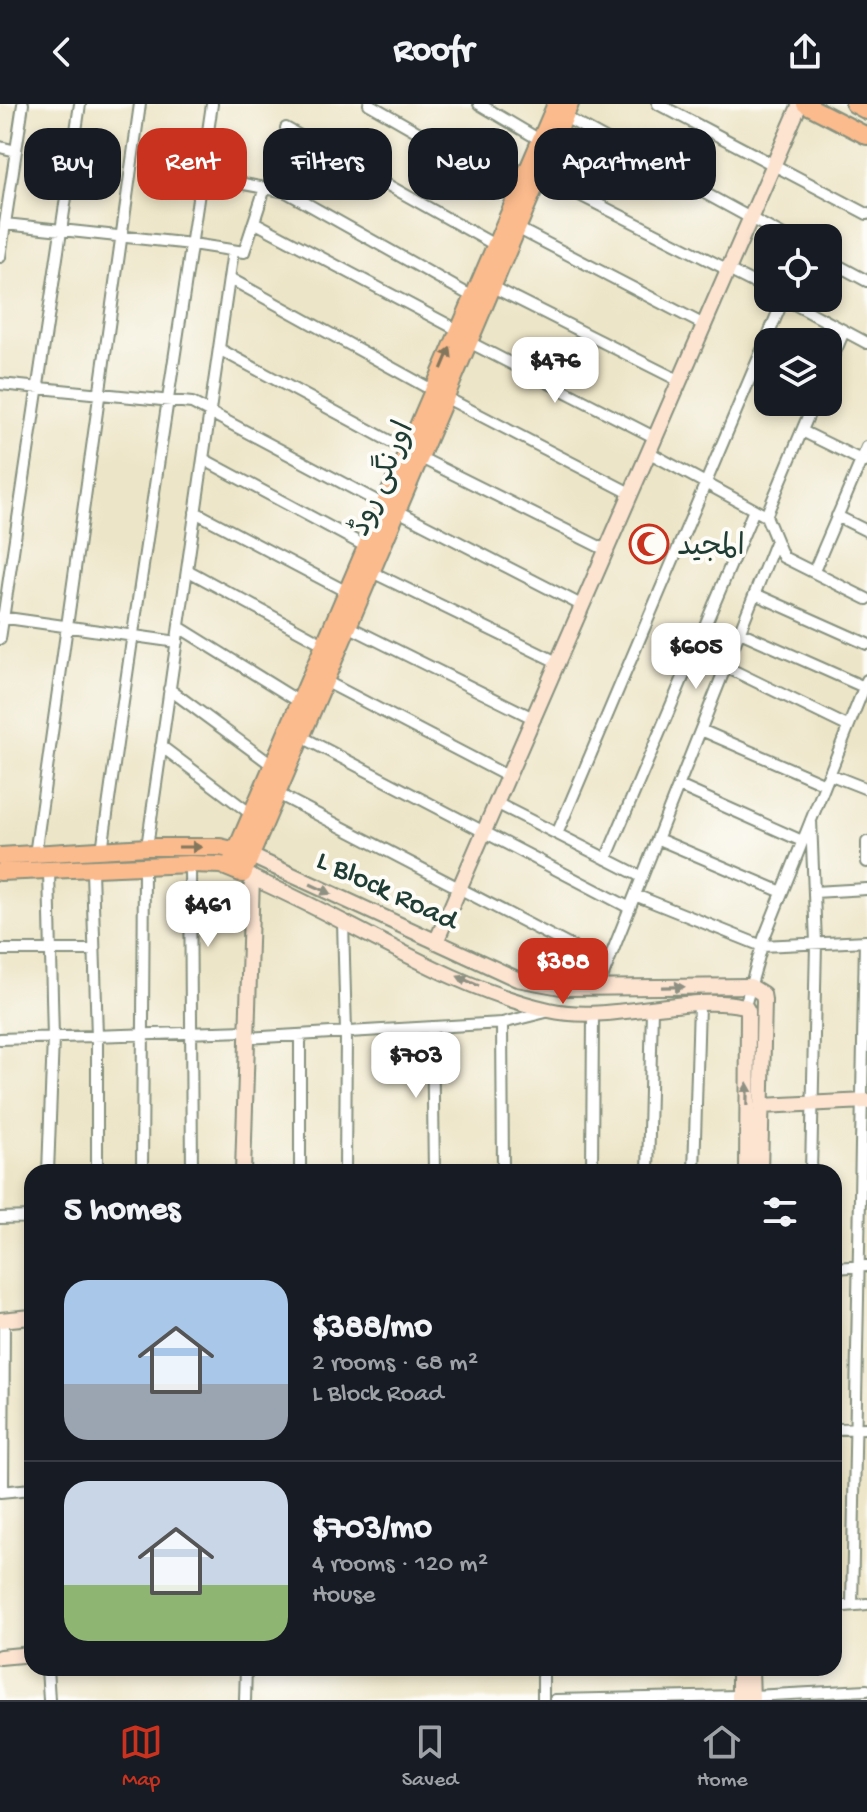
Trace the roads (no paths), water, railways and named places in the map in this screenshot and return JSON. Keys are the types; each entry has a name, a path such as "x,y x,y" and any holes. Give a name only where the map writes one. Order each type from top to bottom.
{"main road":[{"path":"436,942 608,551 749,217 802,104 867,136"},
{"path":"854,104 867,111"},
{"name":"اورنگی روڈ","path":"549,128 564,108"},
{"name":"اورنگی روڈ","path":"557,128 564,108"},
{"name":"اورنگی روڈ","path":"464,336 473,297 534,154"},
{"name":"اورنگی روڈ","path":"241,873 243,852 258,819 272,765 298,701 318,677 348,626 391,508 439,394 464,336 493,287 534,189"},
{"name":"اورنگی روڈ","path":"258,819 278,794 302,737 325,645 367,547 391,508"},
{"name":"L Block Road","path":"0,856 147,847 243,852 517,979 566,988 750,986"},
{"name":"L Block Road","path":"0,872 190,864 241,873 487,990 551,1011 593,1013 699,1004 745,1006"},
{"path":"241,873 246,1035 243,1164"},
{"path":"750,986 763,994 764,1000 760,1164"},
{"path":"745,1006 748,1011 747,1164"},
{"path":"761,1106 865,1101"},
{"path":"2,1320 24,1318"},
{"path":"0,1657 24,1655"},
{"path":"741,1676 745,1698"},
{"path":"745,1698 749,1676"}],"street":[{"path":"0,257 5,224 4,196 16,151 21,104"},
{"path":"0,639 80,104"},
{"path":"35,855 140,104"},
{"path":"209,128 212,104"},
{"path":"369,104 519,190"},
{"path":"479,104 534,136"},
{"path":"658,104 867,214"},
{"path":"564,108 762,224"},
{"path":"0,147 16,151"},
{"path":"392,187 495,245"},
{"path":"5,224 244,252 263,194"},
{"path":"102,851 131,637 198,200"},
{"path":"300,200 473,297"},
{"path":"591,200 754,282"},
{"path":"254,222 656,438"},
{"path":"517,228 704,325"},
{"path":"147,847 233,251"},
{"path":"842,268 867,281"},
{"path":"229,278 439,394 632,494"},
{"path":"493,287 680,381"},
{"path":"557,834 778,312"},
{"path":"809,312 867,343"},
{"path":"842,336 844,331"},
{"path":"219,349 414,454 608,551"},
{"path":"0,384 192,403 583,606"},
{"path":"766,516 808,416"},
{"path":"802,431 864,462"},
{"path":"814,571 864,462 867,447"},
{"path":"650,453 766,516 783,557 867,599"},
{"path":"203,459 367,547"},
{"path":"606,859 754,510"},
{"path":"195,512 347,592"},
{"path":"837,516 867,531"},
{"path":"598,988 776,540"},
{"path":"187,570 325,645"},
{"path":"370,571 559,663"},
{"path":"755,594 867,644"},
{"path":"2,617 177,642"},
{"path":"348,626 535,719"},
{"path":"179,627 298,701"},
{"path":"740,632 866,683 782,892 745,1006"},
{"path":"726,667 847,726"},
{"path":"318,677 509,777"},
{"path":"169,689 272,765"},
{"path":"701,730 827,779 867,789"},
{"path":"302,737 630,908"},
{"path":"161,746 258,819"},
{"path":"679,786 802,841"},
{"path":"278,794 607,965"},
{"path":"498,804 642,877"},
{"path":"811,820 816,943 811,1164"},
{"path":"658,839 782,892"},
{"path":"867,842 867,862"},
{"path":"190,864 192,1164"},
{"path":"142,1164 144,868"},
{"path":"92,870 97,1164"},
{"path":"48,1164 53,1038 49,871"},
{"path":"814,892 867,889"},
{"path":"635,895 762,946 866,941 863,1266 854,1428 852,1605"},
{"path":"343,922 345,1164"},
{"path":"0,950 94,950"},
{"path":"694,1164 699,1004"},
{"path":"648,1164 652,1009"},
{"path":"0,1039 191,1034 300,1035 502,1023 551,1011"},
{"path":"592,1164 593,1013"},
{"path":"502,1023 503,1164"},
{"path":"432,1027 434,1164"},
{"path":"300,1035 300,1164"},
{"path":"0,1218 24,1217"},
{"path":"842,1267 863,1266"},
{"path":"2,1320 1,1492 24,1490"},
{"path":"842,1429 867,1428"},
{"path":"842,1606 867,1604"},
{"path":"48,1676 49,1700"},
{"path":"245,1700 246,1676"},
{"path":"543,1676 543,1700"},
{"path":"555,1700 801,1697 850,1695 867,1690"}],"place":[{"name":"المجید","path":"649,544"}]}
